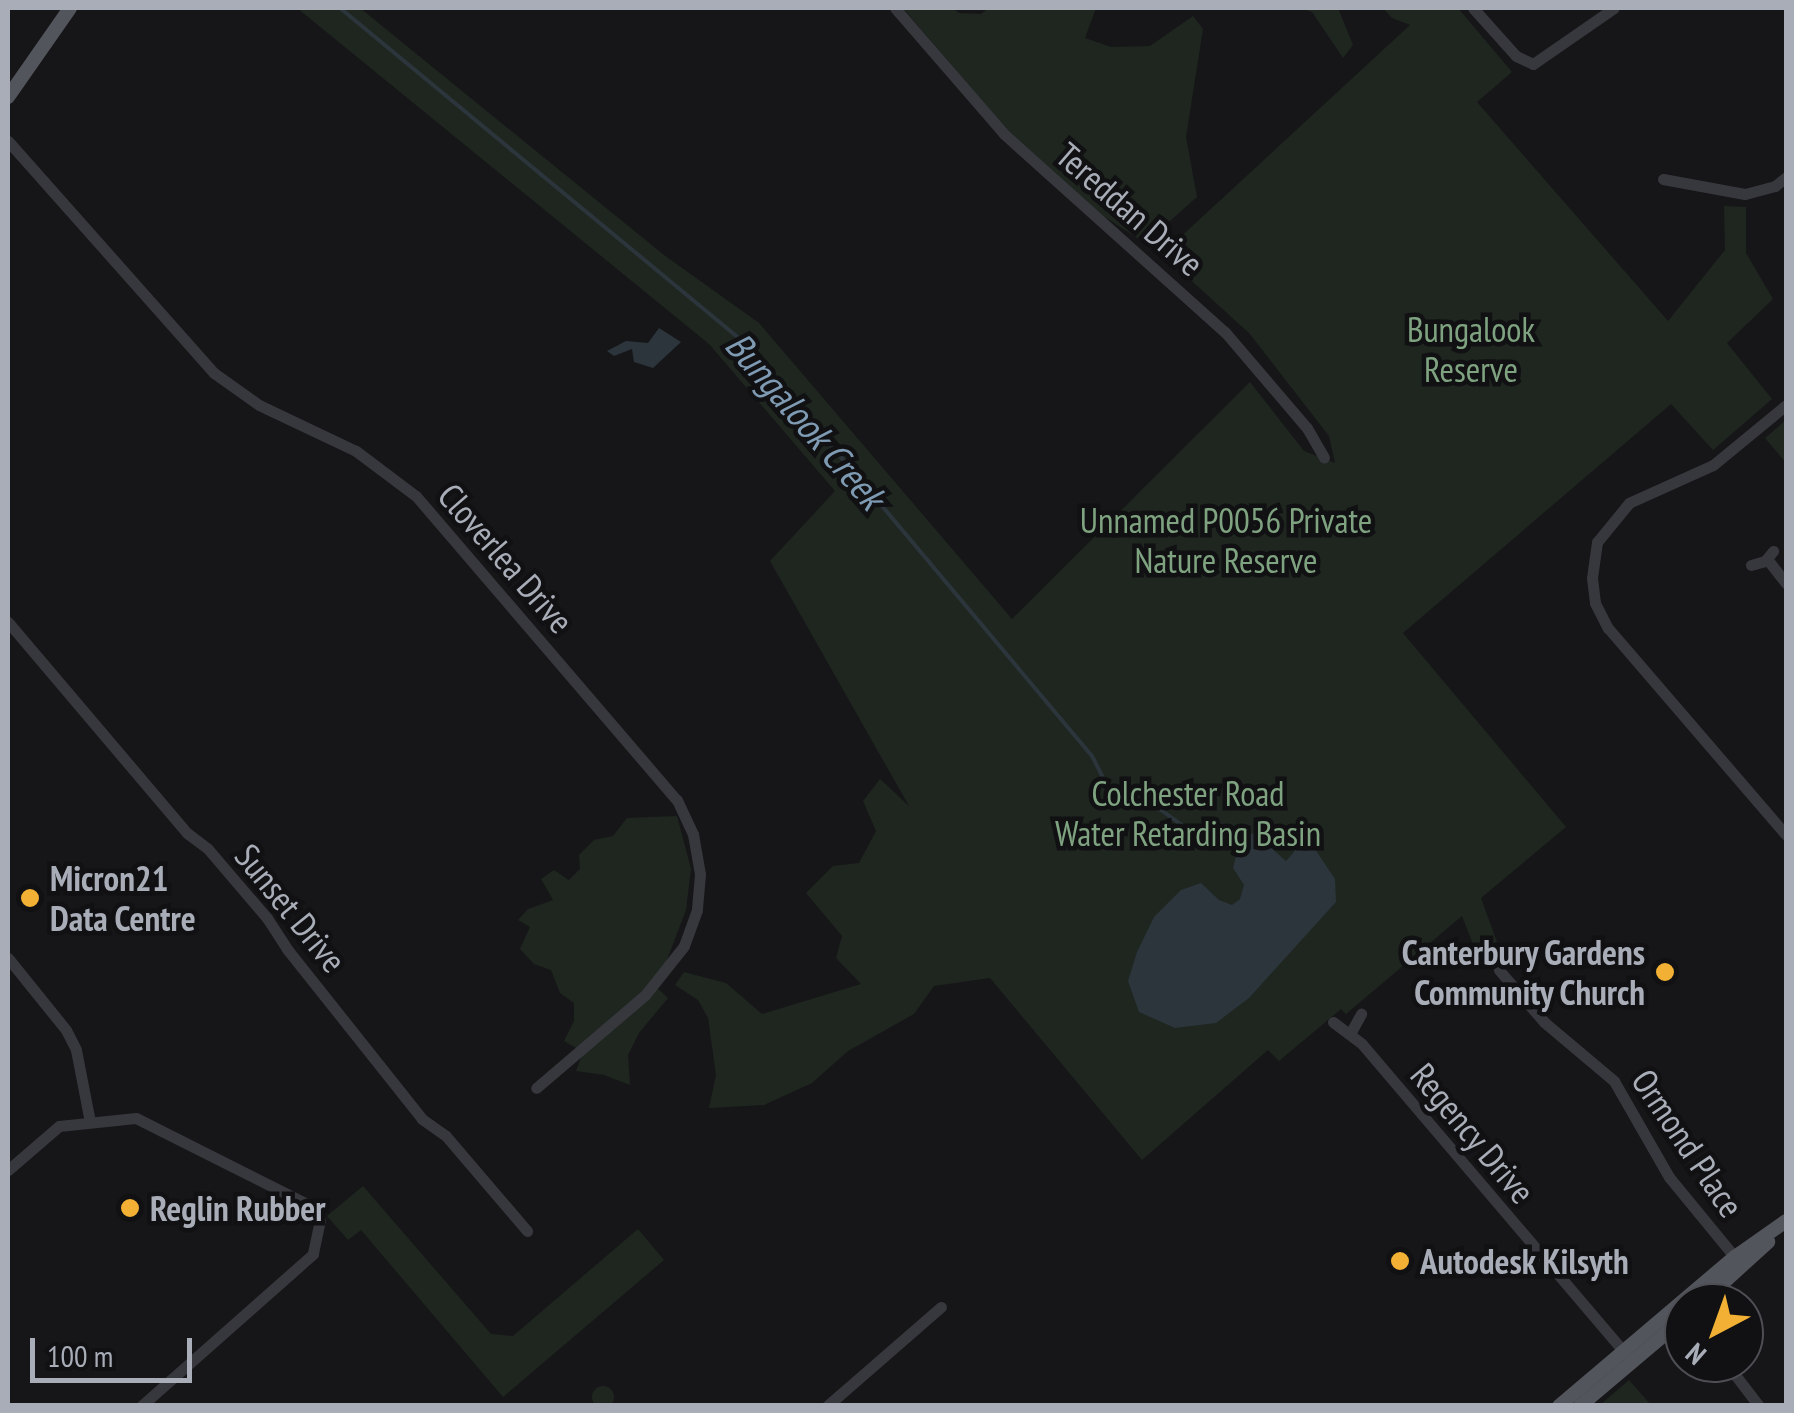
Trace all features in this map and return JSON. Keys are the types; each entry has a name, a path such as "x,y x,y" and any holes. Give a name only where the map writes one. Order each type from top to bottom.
{"main road":[{"path":"8,97 70,8"},
{"path":"1714,1283 1786,1223"},
{"path":"1719,1283 1739,1261"},
{"path":"1559,1406 1664,1326"},
{"path":"1580,1406 1626,1355"}],"street":[{"name":"Tereddan Drive","path":"895,8 1004,134 1225,332 1307,428 1324,456"},
{"path":"1473,8 1516,56 1533,64 1614,8"},
{"name":"Cloverlea Drive","path":"8,141 214,374 259,405 380,466 416,496 677,800 693,834 700,874 697,910 684,946 645,995 536,1088"},
{"path":"1663,179 1745,194 1775,186 1786,177"},
{"path":"1786,404 1713,465 1629,503 1597,542 1592,578 1595,603 1608,628 1786,836"},
{"path":"1752,565 1770,555 1786,583"},
{"name":"Sunset Drive","path":"8,622 187,833 208,849 268,918 287,949 422,1119 446,1136 527,1231"},
{"path":"8,958 66,1030 76,1050 90,1122"},
{"name":"Ormond Place","path":"1499,970 1544,1022 1614,1081 1668,1177 1739,1261"},
{"path":"1350,1032 1361,1014"},
{"name":"Regency Drive","path":"1333,1022 1350,1032 1626,1355"},
{"path":"8,1170 59,1126 136,1118 303,1198 320,1220 313,1254 140,1406"},
{"path":"826,1406 941,1307"},
{"path":"1741,1383 1759,1406"}],"green space":[{"name":"Colchester Road Water Retarding Basin","path":"297,8 360,8 664,255 759,323 1012,619 1250,382 1304,451 1335,463 1329,436 1249,333 1162,254 1410,25 1392,18 1383,8 1458,8 1512,72 1477,102 1668,321 1725,250 1724,206 1746,207 1746,253 1773,299 1727,343 1772,399 1713,450 1671,404 1403,633 1566,827 1481,898 1497,942 1476,952 1462,916 1346,1014 1341,1009 1279,1061 1268,1050 1142,1160 990,978 934,986 914,1014 848,1051 812,1083 764,1105 709,1108 716,1075 708,1018 698,1000 675,985 684,972 726,983 762,1014 861,984 836,958 842,936 806,893 833,866 859,863 876,831 863,801 880,779 909,806 770,561 835,491 709,344"},
{"path":"903,8 952,8 959,13 981,14 989,8 1096,8 1085,38 1111,47 1150,46 1193,16 1203,29 1186,137 1197,197 1145,243 1088,206 1018,143"},
{"path":"1301,8 1338,8 1353,45 1343,58 1312,12"},
{"path":"1786,420 1786,463 1765,438"},
{"path":"677,816 691,869 686,910 665,965 652,983 668,998 639,1033 628,1055 630,1085 604,1075 576,1071 583,1052 564,1041 574,1021 574,1003 560,993 551,970 534,964 520,949 530,927 518,920 528,909 553,900 541,879 554,870 569,880 580,869 579,855 594,840 613,836 627,818"},
{"path":"363,1186 491,1334 513,1336 638,1229 664,1260 503,1397 361,1230 348,1240 327,1216"},
{"path":"1629,1380 1651,1405 1600,1405"},
{"path":"603,1386 611,1389 611,1405 603,1408 595,1405 592,1397 595,1389"}],"shaded area":[{"path":"659,328 681,342 653,368 634,362 632,349 614,356 607,351 626,341 648,343"},
{"path":"1242,832 1255,834 1286,861 1307,837 1335,879 1336,902 1249,998 1216,1023 1175,1028 1139,1012 1128,981 1154,917 1181,890 1201,883 1219,900 1232,905 1240,899 1244,885 1233,868"}],"waterway":[{"name":"Bungalook Creek","path":"340,8 746,344 1092,756 1110,791 1161,810 1186,828 1224,825 1242,832"}],"place":[{"name":"Micron21 Data Centre","path":"30,898"},
{"name":"Canterbury Gardens Community Church","path":"1665,972"},
{"name":"Reglin Rubber","path":"130,1208"},
{"name":"Autodesk Kilsyth","path":"1400,1261"}],"park label":[{"name":"Bungalook Reserve","path":"1471,349"},
{"name":"Unnamed P0056 Private Nature Reserve","path":"1226,540"}]}
